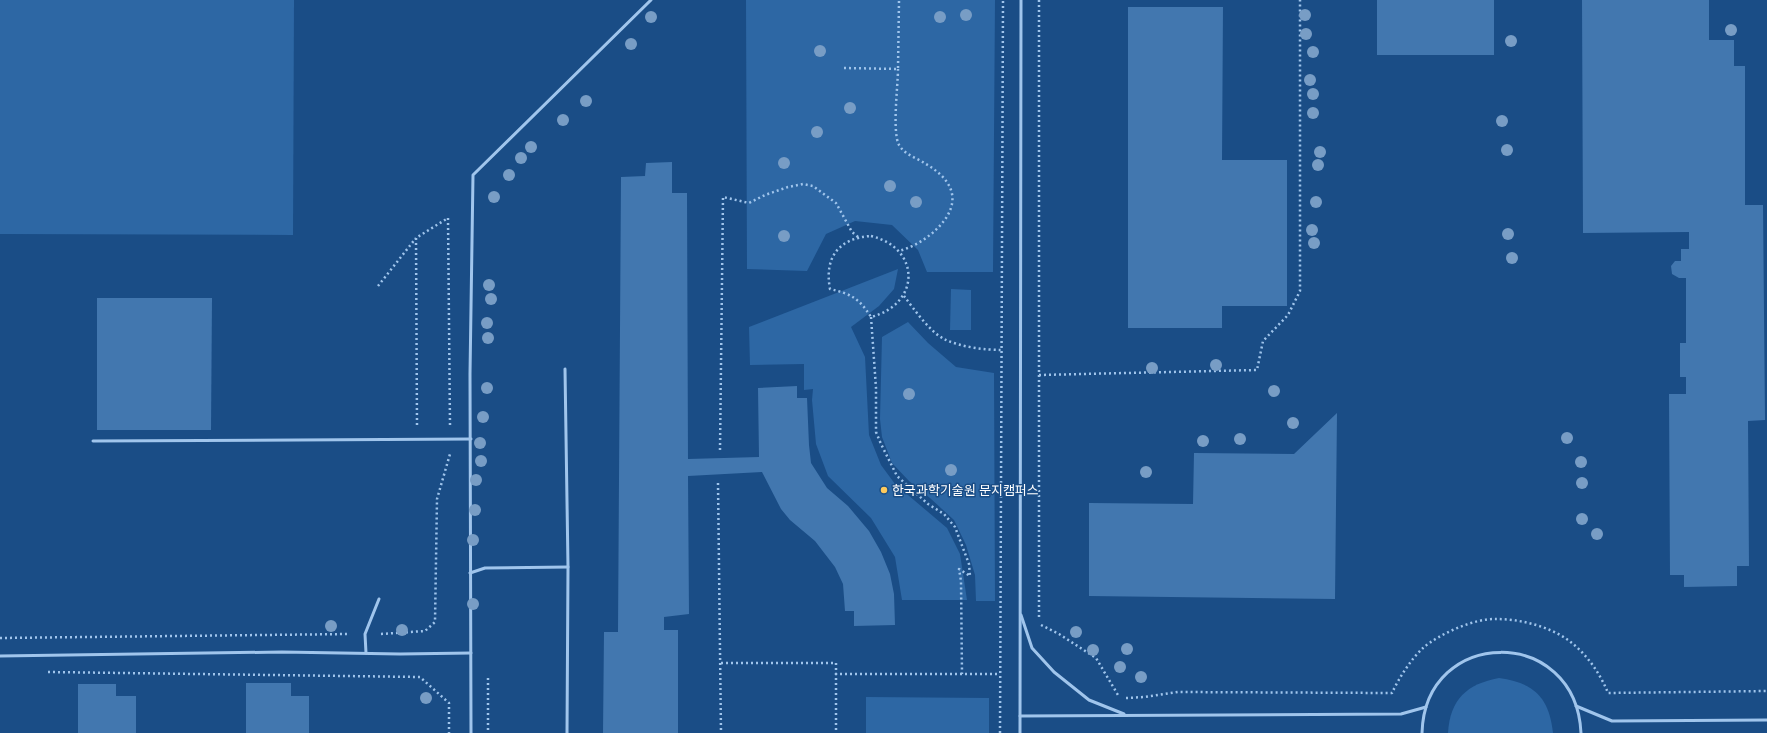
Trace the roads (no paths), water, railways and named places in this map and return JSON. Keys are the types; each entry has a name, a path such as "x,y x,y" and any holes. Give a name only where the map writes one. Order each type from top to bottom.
{"lane":[{"path":"471,733 470,366 473,175 651,0"},
{"path":"1020,0 1020,733"},
{"path":"565,369 568,567 567,733"},
{"path":"93,440 471,439"},
{"path":"470,573 485,568 568,567"},
{"path":"366,654 365,634 379,599"},
{"path":"1020,612 1032,648 1054,672 1089,700 1126,715"},
{"path":"1422,733 1422,722 1426,707 1435,687 1442,678 1454,667 1468,659 1501,651 1517,653 1533,658 1547,666 1560,677 1570,691 1576,706 1581,733"},
{"path":"0,656 282,652 366,654 471,653"},
{"path":"1576,706 1612,721 1767,720"},
{"path":"1020,716 1401,714 1426,707"}],"place":[{"name":"한국과학기술원 문지캠퍼스","path":"884,490"}]}
